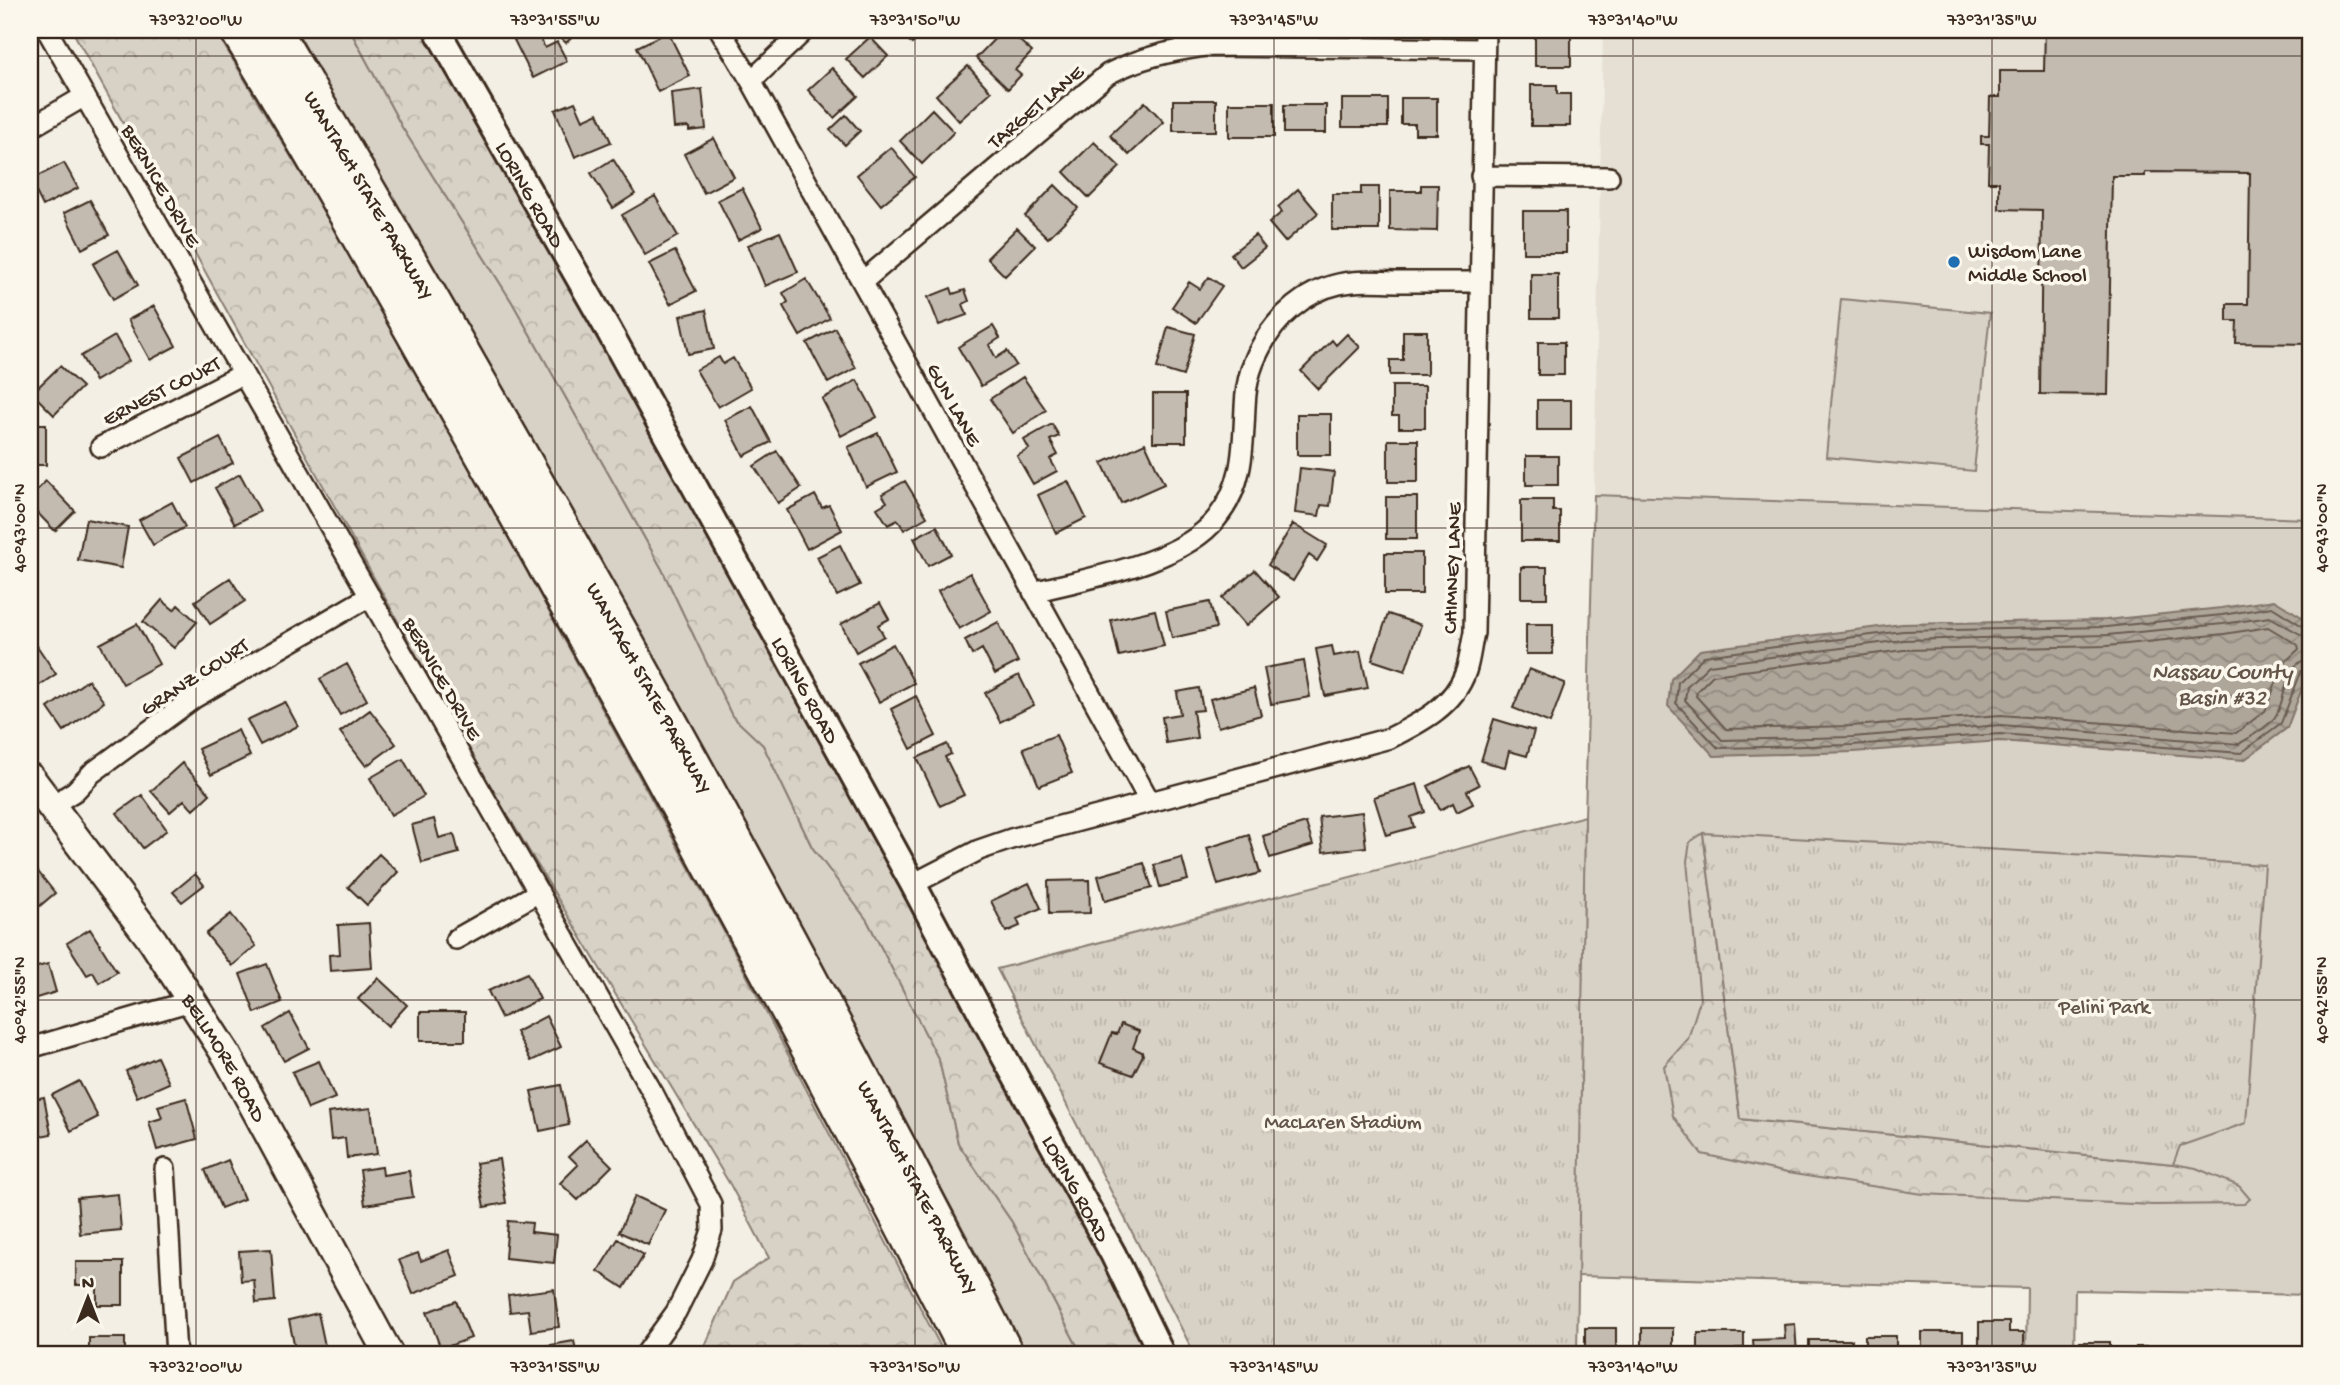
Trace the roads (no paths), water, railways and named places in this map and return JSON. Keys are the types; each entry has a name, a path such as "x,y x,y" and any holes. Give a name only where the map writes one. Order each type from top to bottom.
{"highway":[{"name":"WANTAGH STATE PARKWAY","path":"238,30 330,185 685,817 971,1355"},
{"name":"WANTAGH STATE PARKWAY","path":"273,30 421,279 649,683 1006,1355"}],"main road":[{"name":"BELLMORE ROAD","path":"30,778 153,942 227,1056 390,1355"}],"street":[{"name":"BERNICE DRIVE","path":"47,30 539,892 654,1096 711,1204 712,1230 702,1260 677,1312 645,1355"},
{"name":"LORING ROAD","path":"437,30 609,331 913,884 1113,1254 1162,1355"},
{"name":"GUN LANE","path":"720,30 751,81 1150,802"},
{"path":"751,81 805,30"},
{"name":"CHIMNEY LANE","path":"913,884 995,844 1390,738 1430,718 1455,691 1465,672 1474,633 1484,39"},
{"name":"TARGET LANE","path":"862,282 1108,74 1134,61 1164,52 1205,46 1484,39"},
{"path":"30,128 85,96"},
{"path":"1481,176 1609,177"},
{"path":"1033,592 1164,557 1191,542 1216,520 1232,495 1242,466 1246,384 1254,358 1278,319 1295,305 1325,288 1351,282 1479,282"},
{"name":"ERNEST COURT","path":"101,447 243,374"},
{"name":"GRANZ COURT","path":"51,806 75,791 92,773 194,698 370,596"},
{"path":"456,939 539,892"},
{"path":"30,1048 191,1001"},
{"path":"165,1169 176,1355"}],"water":[{"name":"Nassau County Basin #32","path":"2274,600 2310,622 2310,667 2287,728 2244,760 2000,741 1853,752 1714,756 1668,706 1671,679 1700,650 1902,624 2106,620"}],"place":[{"name":"Wisdom Lane Middle School","path":"1954,262"}],"park label":[{"name":"Pelini Park","path":"2104,1006"},
{"name":"MacLaren Stadium","path":"1343,1121"}]}
